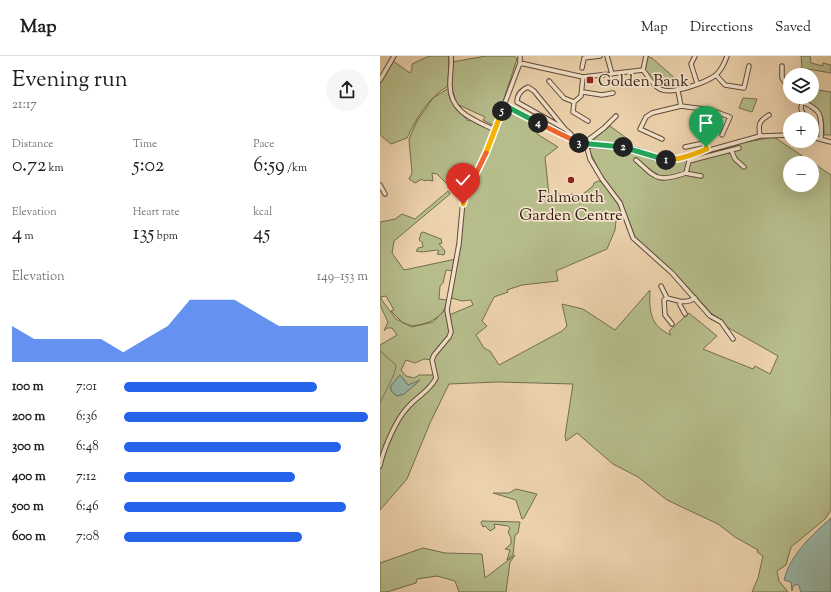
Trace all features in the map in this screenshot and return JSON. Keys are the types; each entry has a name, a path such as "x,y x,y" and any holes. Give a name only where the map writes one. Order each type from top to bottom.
{"street":[{"path":"380,80 394,56"},
{"path":"451,56 450,86 452,99 457,108 462,114 495,130"},
{"path":"380,466 386,446 407,407 432,386 436,378 432,360 451,332 447,310 459,244 463,200 495,130 520,63 520,56"},
{"path":"582,68 584,58 600,56"},
{"path":"607,56 612,74"},
{"path":"646,56 643,70 648,79 659,89 678,91 716,75 723,66 727,56"},
{"path":"695,56 691,64 698,83"},
{"path":"520,63 584,77 643,70"},
{"path":"716,75 725,85 744,88 749,66"},
{"path":"782,66 783,80"},
{"path":"584,77 583,92 574,102 573,112 588,121"},
{"path":"549,81 564,98 574,102"},
{"path":"565,129 517,102 517,96 522,89 528,87 534,92 571,134 570,140"},
{"path":"678,91 681,106"},
{"path":"583,92 602,94 613,93"},
{"path":"807,104 818,110 822,118 821,139 831,142"},
{"path":"504,105 570,140 584,144 632,148 664,160 671,160 707,149 760,136 783,135"},
{"path":"662,139 640,129 646,117 652,113 681,106 711,110 730,117 722,135"},
{"path":"760,136 758,124 769,115"},
{"path":"584,144 616,116"},
{"path":"685,147 704,143 707,149"},
{"path":"584,144 590,159 602,179 620,203 633,238 672,273 710,316 721,322 734,339"},
{"path":"685,173 688,170 689,161 739,148"},
{"path":"731,150 735,159 744,167"},
{"path":"636,160 650,174 655,176 668,178 685,173 701,176"},
{"path":"380,185 385,194"},
{"path":"662,286 667,298"},
{"path":"667,298 680,302 690,302 695,298"},
{"path":"667,298 664,300 664,311 668,321 672,324"},
{"path":"680,302 685,314"}],"green space":[{"path":"429,56 449,56 448,86 429,102 407,138 391,144 380,135 380,82 393,61 410,73 412,64"},
{"path":"486,56 514,56 517,59 495,126 483,120 485,117 459,105 458,108 451,86 452,62"},
{"path":"646,56 652,58 686,88 678,91 659,89 645,72"},
{"path":"801,56 810,56 811,63 823,66 823,63 831,65 831,73 819,71 819,68 802,68"},
{"path":"449,88 454,105 468,121 471,119 494,130 464,198 475,180 505,108 539,127 537,134 558,147 545,157 549,195 555,195 557,193 565,196 573,194 578,198 593,186 594,183 598,181 604,182 620,203 625,217 616,221 615,230 607,249 556,271 558,281 522,285 507,290 508,292 494,297 482,321 487,326 476,335 484,348 490,351 499,365 562,331 567,326 562,304 583,309 615,330 650,290 652,317 664,331 671,335 669,331 689,313 717,336 703,349 753,369 755,366 770,374 778,356 727,327 722,320 712,314 676,274 635,237 621,203 603,178 589,150 591,148 630,151 653,160 672,163 725,146 774,137 783,143 783,148 790,148 802,156 783,156 783,192 819,192 819,167 831,175 831,510 825,519 791,547 786,565 777,571 779,581 788,592 752,592 758,578 763,556 757,552 758,550 735,537 718,524 667,500 638,477 613,464 577,433 566,441 565,436 573,384 497,382 449,384 430,423 407,479 380,510 380,345 397,335 392,328 387,328 384,331 388,322 380,305 380,222 395,219 402,214 415,219 448,191 450,194 394,241 392,253 404,270 456,259 459,244 463,200 437,174 432,173 433,181 424,181 422,179 415,183 409,179 412,173 409,139 417,121 433,98","holes":["455,262 448,297 462,301 471,300 473,305 447,316 447,308 439,316 443,311 447,300 439,299 440,286 443,283 446,270 453,271","386,296 394,310 391,311 402,322 396,319 381,297","439,316 433,322 412,327 406,324 412,326 430,322","447,317 451,332 449,337 450,331 447,321","424,359 432,360 436,375 419,375 414,378 406,376 401,370 406,360 415,363","400,375 408,385 419,381 404,394 397,396 391,391 391,386"]},
{"path":"819,90 831,92 831,135 824,135 822,115 812,104 819,104"},
{"path":"743,98 757,99 752,112 739,108"},
{"path":"610,126 629,140 627,145 593,142 595,138"},
{"path":"423,232 441,239 442,243 439,244 445,251 444,255 437,254 439,251 437,250 422,252 416,251 418,248 423,247 422,242 419,240 421,233"},
{"path":"516,489 537,494 524,518 522,519 516,500 493,493 509,493"},
{"path":"482,521 520,522 518,533 515,535 513,555 507,560 510,550 505,549 511,544 511,538 508,532 510,528 508,526 494,524 495,528 490,531 485,526 483,527 481,523"},
{"path":"423,548 445,553 482,554 485,578 515,555 510,562 506,592 459,592 455,581 437,576 417,579 416,583 387,592 380,592 380,563"}],"shaded area":[{"path":"400,375 408,385 420,380 404,394 397,396 391,391 391,386"},
{"path":"831,518 831,592 801,592 798,584 793,586 792,591 791,582 784,580 791,562 809,538"}],"waterway":[{"path":"380,351 396,365 392,379 380,403"}],"place":[{"name":"Golden Bank","path":"590,80"},
{"name":"Falmouth Garden Centre","path":"571,180"}],"route":[{"path":"463,204 463,200 486,153 504,105 570,140 586,144 632,148 664,160 674,160 707,149 706,147"}]}
